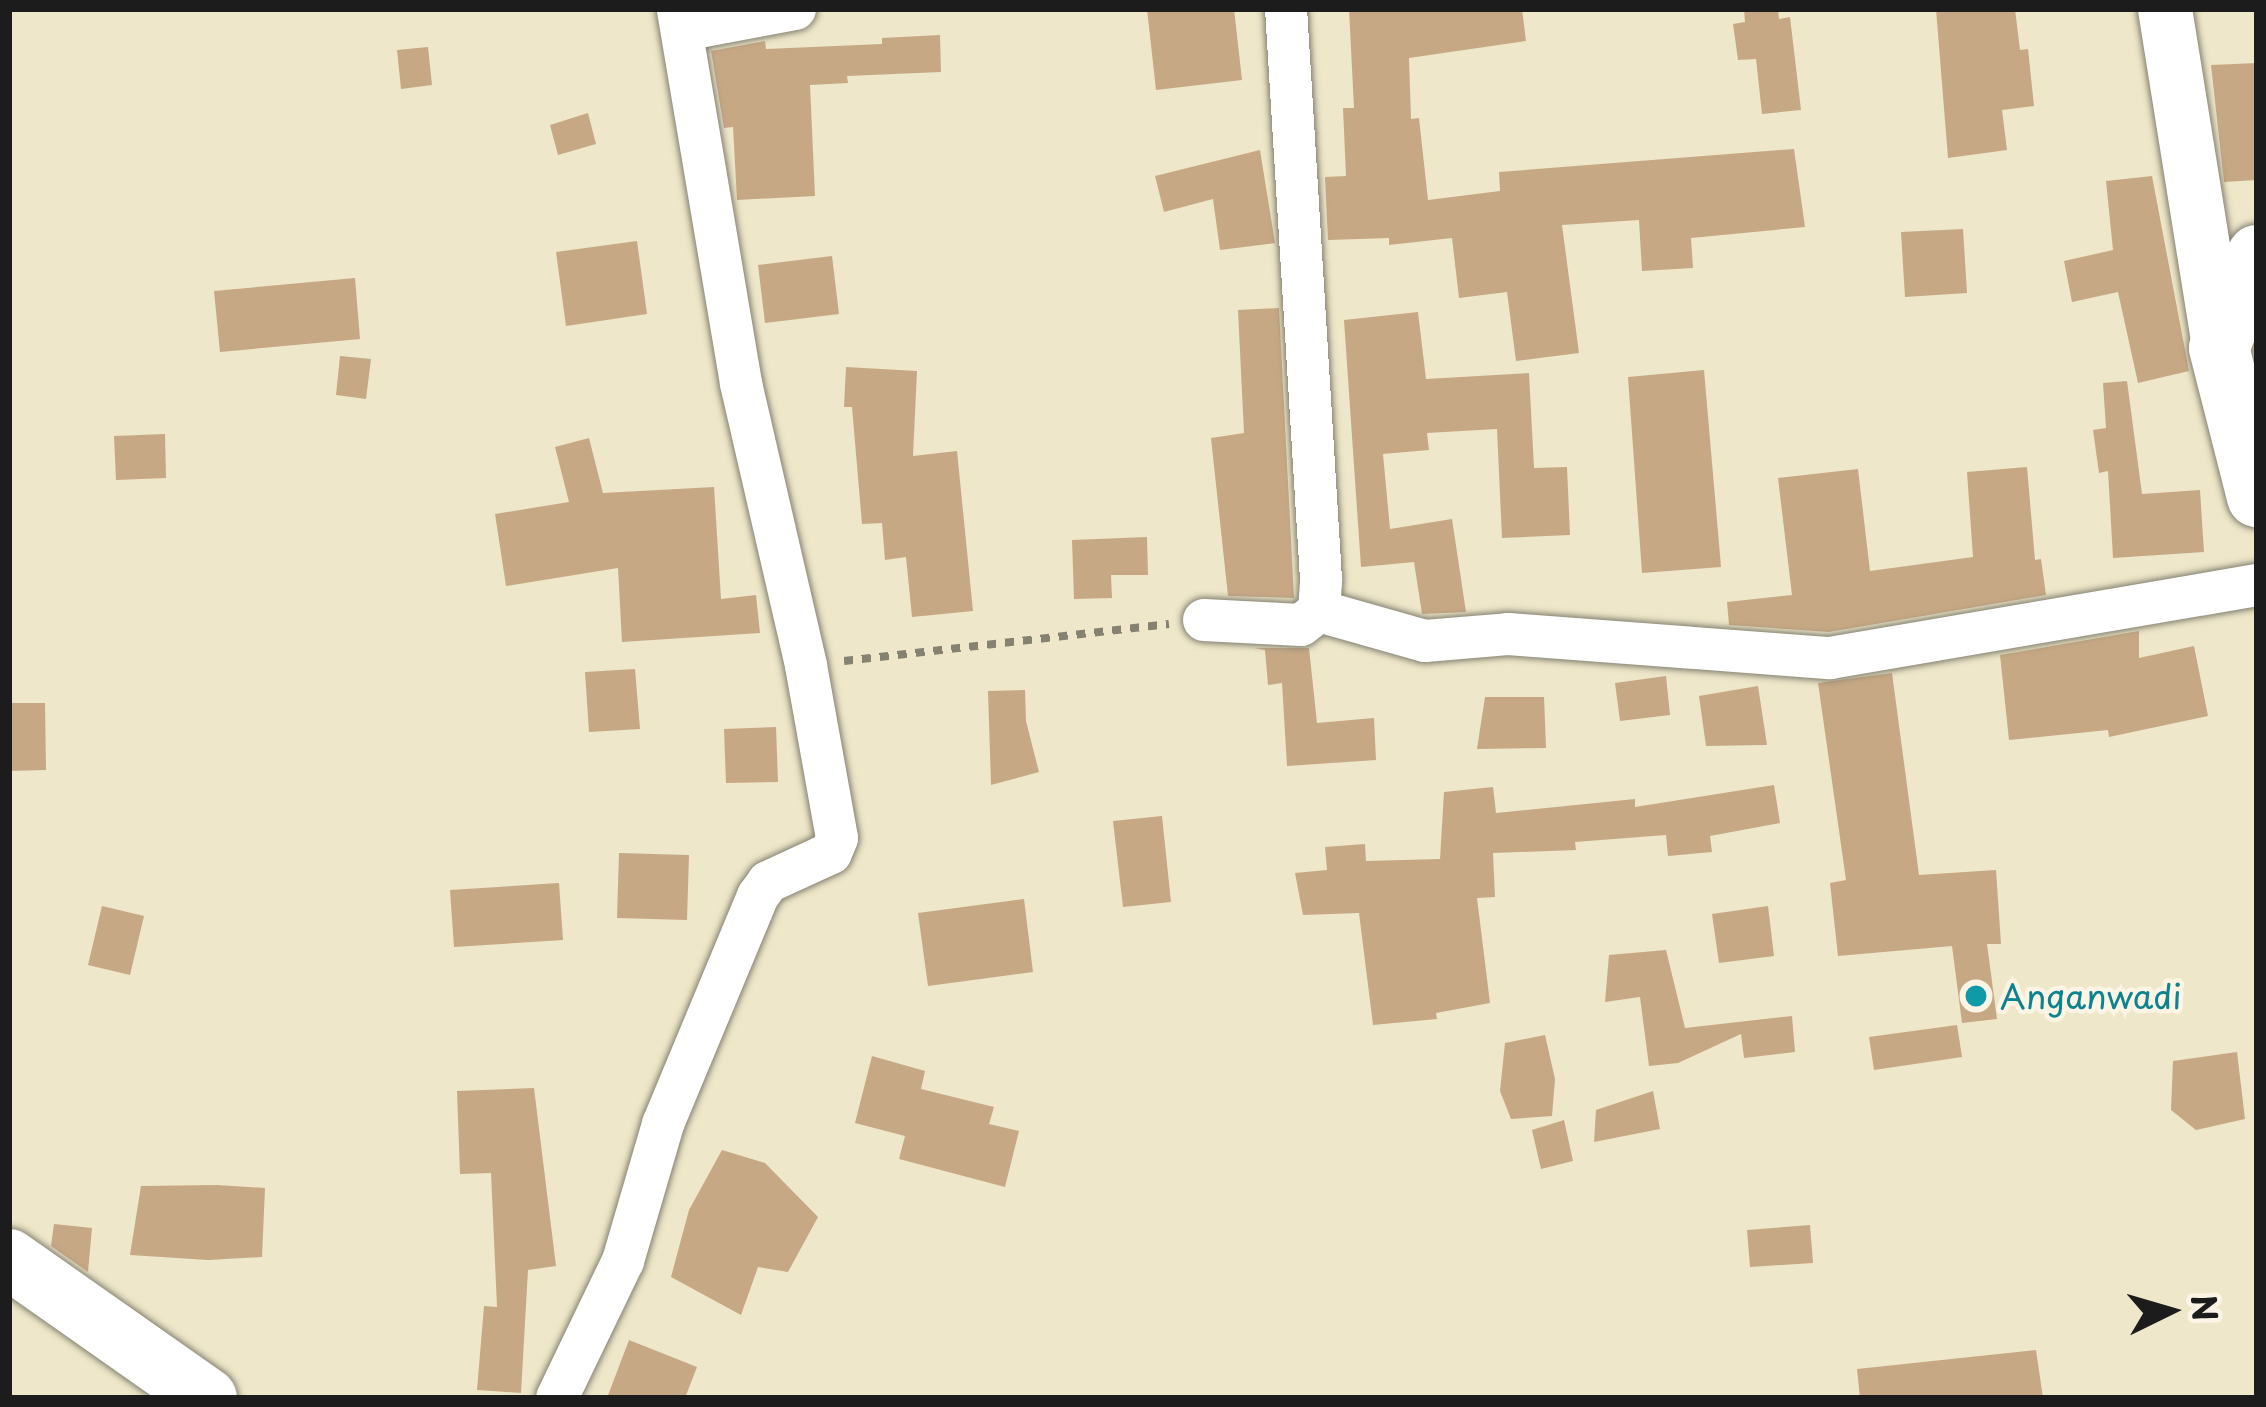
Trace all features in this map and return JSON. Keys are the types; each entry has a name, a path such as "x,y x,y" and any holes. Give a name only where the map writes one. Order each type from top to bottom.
{"main road":[{"path":"2257,254 2219,348 2257,497"},
{"path":"9,1259 207,1398"}],"street":[{"path":"557,1398 623,1262 663,1124 758,896 768,882 823,857 835,845 806,665 741,383 681,20 795,9"},
{"path":"1286,9 1319,610"},
{"path":"2165,9 2219,348"},
{"path":"1319,610 1425,641 1508,634 1830,658 2257,586"},
{"path":"1204,620 1301,625 1319,610"}],"path":[{"path":"806,665 1204,620"}],"building":[{"path":"1147,9 1234,9 1242,80 1156,90"},
{"path":"1349,9 1522,9 1526,41 1409,58 1411,119 1419,118 1428,200 1500,191 1499,172 1794,149 1805,227 1691,238 1693,268 1642,271 1639,220 1562,225 1579,353 1516,361 1507,292 1459,298 1452,238 1389,245 1389,238 1328,240 1325,177 1346,176 1343,108 1354,108"},
{"path":"1744,9 1778,9 1779,19 1790,17 1801,110 1762,114 1756,59 1738,60 1733,24 1745,22"},
{"path":"1936,9 2015,9 2020,50 2028,49 2034,106 2002,110 2007,150 1948,158"},
{"path":"940,35 941,72 847,76 848,83 810,85 815,196 737,200 733,127 724,128 711,51 765,41 766,49 882,44 882,38"},
{"path":"428,47 432,85 401,89 397,50"},
{"path":"2257,63 2257,180 2224,182 2211,65"},
{"path":"588,113 596,144 558,155 550,125"},
{"path":"1260,150 1275,243 1220,250 1213,199 1164,212 1155,176"},
{"path":"2152,176 2189,371 2138,383 2118,292 2072,302 2064,261 2113,250 2106,181"},
{"path":"1963,229 1967,293 1905,297 1901,232"},
{"path":"637,241 647,314 566,326 556,252"},
{"path":"832,256 839,314 765,323 758,265"},
{"path":"355,278 360,339 220,352 214,291"},
{"path":"1279,308 1294,598 1228,596 1211,438 1244,433 1238,310"},
{"path":"1418,312 1426,379 1529,373 1534,468 1567,467 1570,535 1502,538 1497,429 1427,433 1429,450 1383,454 1390,529 1452,519 1466,612 1422,614 1414,562 1361,567 1344,320"},
{"path":"340,356 371,359 366,399 336,395"},
{"path":"846,367 917,371 913,456 957,451 973,611 912,617 906,557 885,560 882,523 862,524 852,407 844,407"},
{"path":"1704,370 1721,567 1642,573 1628,377"},
{"path":"2127,381 2142,494 2200,490 2204,552 2113,558 2108,471 2099,473 2093,430 2106,428 2103,383"},
{"path":"165,434 166,478 116,480 114,436"},
{"path":"589,438 603,493 714,487 721,599 756,595 760,633 622,642 618,568 506,586 495,514 569,502 555,447"},
{"path":"2027,467 2035,560 2041,559 2046,595 1829,632 1729,625 1727,602 1792,595 1778,478 1858,469 1870,571 1973,557 1967,472"},
{"path":"1147,537 1148,575 1111,575 1112,598 1074,599 1072,540"},
{"path":"2139,631 2139,658 2194,646 2208,716 2109,737 2108,730 2009,740 2000,655"},
{"path":"1254,648 1309,648 1317,723 1374,718 1376,760 1287,766 1282,683 1268,685 1265,650"},
{"path":"635,669 640,729 589,732 585,672"},
{"path":"1892,673 1919,875 1996,870 2001,944 1987,944 1997,1019 1962,1023 1952,946 1838,956 1830,883 1846,880 1818,683"},
{"path":"1666,676 1670,715 1620,721 1615,683"},
{"path":"1758,686 1767,745 1706,746 1699,696"},
{"path":"1025,690 1026,721 1039,772 991,785 988,691"},
{"path":"1485,697 1544,697 1546,748 1477,749"},
{"path":"9,703 45,703 46,770 9,771"},
{"path":"776,727 778,782 726,783 724,729"},
{"path":"1774,785 1780,823 1710,836 1712,852 1668,856 1666,835 1575,842 1576,850 1493,853 1495,897 1477,898 1490,1003 1436,1013 1437,1019 1373,1025 1359,913 1303,915 1295,873 1327,870 1325,847 1365,844 1366,861 1440,859 1444,792 1493,787 1496,813 1635,799 1635,807"},
{"path":"1162,816 1171,902 1123,907 1113,821"},
{"path":"619,853 689,855 687,920 617,918"},
{"path":"559,883 563,940 454,947 450,890"},
{"path":"1024,899 1033,972 928,986 918,913"},
{"path":"102,906 144,916 130,975 88,965"},
{"path":"1768,906 1774,956 1719,963 1712,914"},
{"path":"1666,950 1685,1028 1792,1016 1795,1052 1744,1058 1741,1034 1678,1063 1649,1066 1640,997 1605,1002 1609,955"},
{"path":"1957,1025 1962,1057 1874,1070 1869,1037"},
{"path":"1545,1035 1555,1079 1552,1116 1511,1119 1500,1091 1505,1043"},
{"path":"2237,1052 2245,1119 2196,1130 2171,1110 2173,1061"},
{"path":"872,1056 925,1071 921,1089 994,1107 989,1124 1019,1131 1005,1187 899,1159 905,1136 855,1123"},
{"path":"534,1088 556,1266 528,1270 521,1393 477,1390 484,1306 497,1307 491,1173 460,1174 457,1091"},
{"path":"1653,1091 1660,1129 1594,1142 1596,1110"},
{"path":"1564,1120 1573,1161 1541,1169 1532,1130"},
{"path":"722,1150 765,1163 818,1217 788,1272 758,1267 741,1315 671,1277 689,1210"},
{"path":"141,1186 265,1188 262,1257 208,1260 130,1255"},
{"path":"54,1224 92,1228 88,1272 51,1246"},
{"path":"1810,1225 1813,1263 1750,1267 1747,1230"},
{"path":"629,1340 697,1367 685,1398 607,1398"},
{"path":"2036,1350 2043,1398 1860,1398 1857,1369"}],"place":[{"name":"Anganwadi","path":"1976,996"}]}
